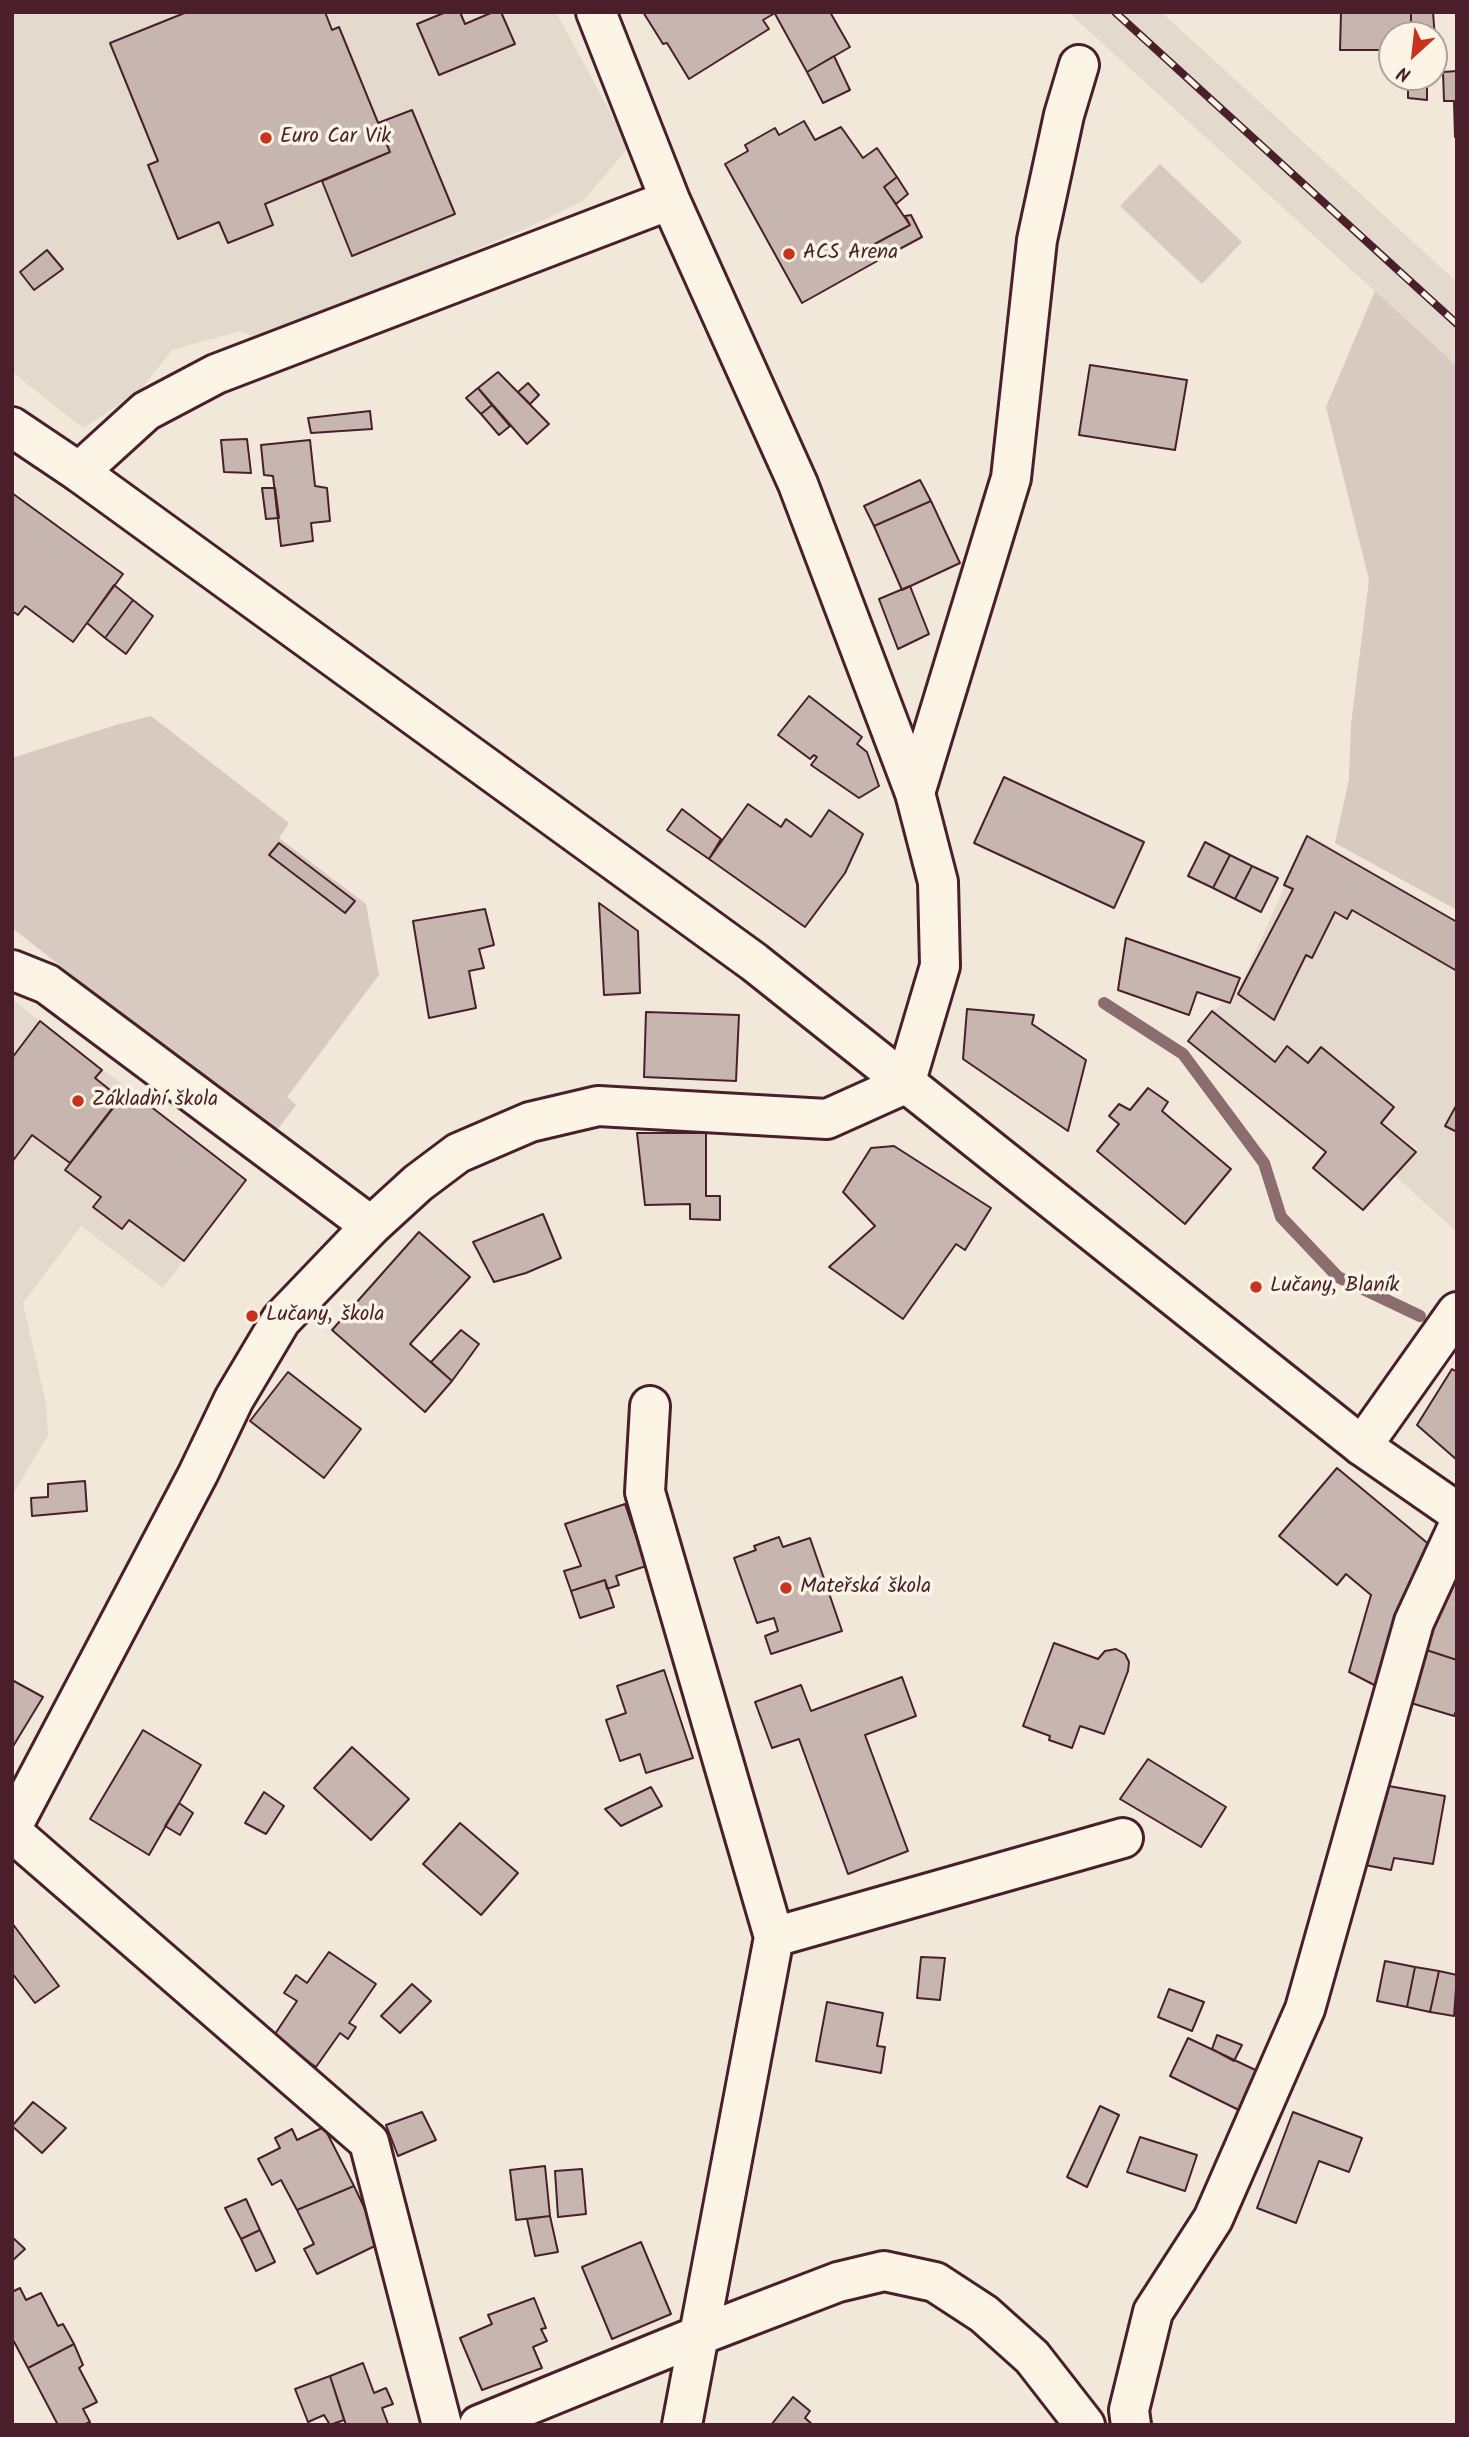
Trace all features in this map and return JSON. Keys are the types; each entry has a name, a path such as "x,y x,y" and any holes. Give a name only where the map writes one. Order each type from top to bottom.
{"street":[{"path":"442,2425 369,2142 12,1830 198,1474 234,1399 281,1320 371,1226 418,1183 458,1153 530,1122 598,1106 827,1119 905,1084 940,966 938,882 915,793 798,484 670,200 596,12"},
{"path":"915,793 1011,478 1037,240 1064,115 1079,65"},
{"path":"79,471 146,411 216,374 670,200"},
{"path":"12,427 79,471 754,962 1362,1446 1457,1512"},
{"path":"12,970 47,984 371,1226"},
{"path":"1362,1446 1457,1312"},
{"path":"650,1406 645,1492 774,1937 682,2425"},
{"path":"1131,2425 1129,2410 1153,2312 1213,2219 1305,2008 1414,1622 1457,1529"},
{"path":"774,1937 1123,1838"},
{"path":"479,2425 838,2282 884,2271 935,2282 984,2314 1032,2357 1085,2425"}],"shaded area":[{"path":"12,12 556,12 629,147 583,201 529,227 261,340 240,331 172,350 139,392 83,428 12,372"},
{"path":"1068,12 1161,12 1457,282 1457,366"},
{"path":"1160,164 1242,242 1202,284 1120,206"},
{"path":"1375,291 1457,366 1457,910 1335,843 1349,779 1351,724 1369,580 1326,407"},
{"path":"151,716 289,823 279,838 366,904 379,975 287,1097 296,1105 275,1133 12,928 12,758"},
{"path":"1308,834 1457,921 1457,1232 1394,1175 1417,1149 1381,1122 1396,1106 1320,1049 1307,1064 1291,1047 1275,1063 1213,1011 1238,991"},
{"name":"Základní škola","path":"12,999 246,1180 163,1288 81,1226 23,1303 46,1403 48,1435 12,1496"}],"building":[{"name":"Euro Car Vik","path":"187,12 325,12 332,30 339,27 390,152 265,204 273,225 228,243 219,222 178,239 148,165 158,161 110,43"},
{"path":"446,12 460,12 465,24 493,12 501,12 515,44 439,75 417,24"},
{"path":"643,12 775,13 763,20 769,29 689,79 667,43 663,44"},
{"path":"774,12 830,12 850,47 807,72"},
{"path":"1341,12 1411,12 1411,21 1378,21 1378,50 1340,50"},
{"path":"1411,12 1433,12 1434,21 1411,21"},
{"path":"834,56 850,90 823,103 807,72"},
{"path":"1457,71 1457,137 1454,101 1444,101 1444,91 1448,91 1448,72"},
{"path":"1408,91 1427,91 1427,100 1408,98"},
{"path":"412,110 455,214 352,256 322,181 390,152 378,123"},
{"path":"804,121 815,140 841,127 863,158 877,148 897,177 884,187 910,225 871,246 879,260 802,303 725,164 748,151 745,145 775,128 779,135"},
{"path":"897,177 908,194 896,204 884,187"},
{"path":"911,215 922,237 879,260 871,246 910,225 905,216"},
{"path":"47,250 63,269 34,290 20,272"},
{"path":"1090,365 1187,380 1175,450 1079,435"},
{"path":"498,372 549,424 527,444 478,388"},
{"path":"528,383 539,395 530,404 518,392"},
{"path":"478,388 492,405 481,414 466,398"},
{"path":"492,405 510,426 499,435 481,414"},
{"path":"370,411 372,429 311,433 308,418"},
{"path":"247,439 251,473 224,472 221,440"},
{"path":"310,440 315,486 327,488 330,521 311,523 313,541 281,546 273,476 264,475 261,445"},
{"path":"920,480 931,501 874,526 864,506"},
{"path":"262,488 275,488 279,518 266,519"},
{"path":"12,493 123,574 73,642 25,606 18,615 12,611"},
{"path":"931,501 960,563 902,590 874,526"},
{"path":"114,585 133,600 105,638 87,623"},
{"path":"910,586 929,634 898,649 879,599"},
{"path":"133,600 153,616 126,654 105,638"},
{"path":"809,696 862,737 857,744 867,752 879,786 859,798 811,765 817,757 814,755 810,759 778,735"},
{"path":"1004,777 1144,842 1114,908 974,843"},
{"path":"748,804 781,827 786,819 811,837 829,810 863,834 845,873 805,927 709,859"},
{"path":"682,809 721,839 709,859 667,830"},
{"path":"1307,836 1457,922 1457,971 1352,910 1347,919 1335,912 1312,958 1306,955 1274,1020 1238,994 1293,889 1284,885"},
{"path":"1205,842 1230,855 1213,888 1188,876"},
{"path":"279,843 355,901 345,913 269,855"},
{"path":"1230,855 1252,866 1235,899 1213,888"},
{"path":"1252,866 1278,878 1261,912 1235,899"},
{"path":"599,903 638,931 640,993 604,995"},
{"path":"485,909 494,945 479,949 484,968 469,971 476,1008 429,1018 413,921"},
{"path":"1126,938 1240,978 1230,1003 1197,992 1189,1015 1118,990"},
{"path":"967,1009 1034,1015 1032,1024 1086,1060 1068,1131 963,1059"},
{"path":"1212,1011 1275,1062 1287,1046 1308,1063 1321,1047 1394,1107 1381,1123 1416,1152 1363,1210 1313,1168 1326,1152 1188,1041"},
{"path":"646,1012 739,1015 736,1081 644,1077"},
{"path":"40,1021 102,1070 95,1078 120,1098 70,1163 32,1135 12,1162 12,1058"},
{"path":"1148,1088 1168,1102 1162,1111 1231,1169 1185,1224 1097,1151 1119,1124 1109,1116 1119,1104 1130,1110"},
{"path":"128,1089 246,1180 184,1261 129,1220 122,1229 93,1207 101,1197 65,1170"},
{"path":"1457,1104 1457,1132 1445,1126"},
{"path":"637,1133 706,1133 706,1196 720,1196 720,1220 690,1219 690,1204 645,1205"},
{"path":"894,1146 991,1208 965,1250 956,1244 903,1319 829,1267 875,1226 843,1192 871,1148"},
{"path":"543,1214 561,1258 526,1273 494,1282 473,1242"},
{"path":"419,1232 470,1277 410,1344 452,1381 425,1412 332,1330"},
{"path":"461,1330 479,1344 452,1381 431,1362"},
{"path":"1452,1369 1457,1372 1457,1460 1417,1425"},
{"path":"288,1372 361,1429 324,1478 250,1421"},
{"path":"1337,1468 1431,1546 1382,1689 1349,1672 1371,1595 1346,1574 1337,1585 1279,1536"},
{"path":"85,1481 87,1511 32,1516 31,1498 48,1497 48,1484"},
{"path":"625,1504 646,1566 616,1576 619,1585 607,1589 605,1580 571,1591 564,1571 581,1566 565,1524"},
{"name":"Mateřská škola","path":"779,1537 783,1547 810,1538 842,1631 771,1654 765,1636 778,1631 774,1618 757,1623 734,1558 756,1550 754,1546"},
{"path":"1457,1568 1457,1660 1417,1647"},
{"path":"605,1580 614,1607 580,1618 571,1591"},
{"path":"1054,1643 1098,1659 1105,1651 1116,1649 1125,1654 1129,1662 1104,1734 1080,1726 1072,1748 1049,1740 1050,1736 1023,1726"},
{"path":"1417,1647 1457,1660 1457,1709 1454,1716 1401,1700"},
{"path":"664,1670 693,1758 646,1773 640,1754 620,1761 606,1720 626,1713 617,1686"},
{"path":"902,1677 916,1716 865,1735 908,1851 848,1874 799,1739 772,1748 755,1702 801,1685 811,1711"},
{"path":"12,1680 43,1697 12,1748"},
{"path":"143,1730 201,1765 149,1855 90,1819"},
{"path":"352,1747 409,1799 371,1840 314,1788"},
{"path":"1148,1759 1226,1807 1201,1847 1120,1799"},
{"path":"1383,1785 1445,1796 1433,1864 1394,1858 1391,1870 1365,1865"},
{"path":"651,1787 662,1806 621,1826 605,1809"},
{"path":"264,1792 284,1806 266,1834 245,1823"},
{"path":"179,1803 193,1813 180,1835 165,1826"},
{"path":"460,1823 518,1873 481,1915 423,1864"},
{"path":"12,1923 59,1986 35,2003 12,1973"},
{"path":"329,1952 376,1984 349,2023 356,2027 348,2039 340,2033 316,2067 273,2037 297,2001 284,1993 296,1975 307,1983"},
{"path":"921,1957 945,1958 940,2000 917,1998"},
{"path":"1385,1961 1415,1967 1407,2007 1377,2001"},
{"path":"1415,1967 1439,1971 1430,2012 1407,2007"},
{"path":"1439,1971 1457,1975 1454,2016 1430,2012"},
{"path":"412,1984 431,2001 400,2033 381,2016"},
{"path":"1169,1989 1204,2002 1192,2031 1158,2017"},
{"path":"827,2002 883,2013 877,2046 885,2047 881,2073 816,2061"},
{"path":"1217,2035 1242,2045 1234,2061 1212,2049"},
{"path":"1188,2038 1268,2076 1249,2115 1170,2076"},
{"path":"33,2102 66,2128 42,2153 12,2126"},
{"path":"1100,2106 1119,2115 1087,2187 1067,2177"},
{"path":"422,2112 436,2140 398,2156 386,2125"},
{"path":"1293,2112 1362,2138 1349,2172 1319,2161 1296,2223 1257,2208"},
{"path":"324,2127 354,2186 297,2210 281,2180 272,2185 258,2159 280,2148 275,2138 292,2129 297,2140"},
{"path":"1140,2137 1197,2155 1185,2191 1127,2172"},
{"path":"545,2166 550,2216 516,2220 510,2170"},
{"path":"582,2169 586,2214 558,2217 555,2171"},
{"path":"354,2186 381,2243 317,2274 304,2249 314,2244 297,2210"},
{"path":"246,2199 260,2230 241,2239 225,2208"},
{"path":"550,2216 558,2252 535,2256 527,2219"},
{"path":"260,2230 275,2262 256,2271 241,2239"},
{"path":"12,2237 25,2249 12,2261"},
{"path":"641,2242 671,2314 612,2339 582,2267"},
{"path":"20,2288 26,2300 41,2293 58,2326 63,2324 74,2344 28,2368 12,2338 12,2292"},
{"path":"534,2298 546,2328 541,2329 547,2341 533,2347 542,2368 482,2390 460,2338 492,2324 488,2315"},
{"path":"74,2344 83,2365 79,2368 97,2402 83,2409 90,2422 83,2425 58,2425 28,2368"},
{"path":"363,2363 374,2393 386,2388 393,2404 382,2408 388,2424 346,2425 330,2376"},
{"path":"330,2376 344,2420 330,2425 324,2415 308,2422 295,2389"},
{"path":"793,2397 810,2411 805,2418 813,2425 771,2425"}],"waterway":[{"path":"1104,1003 1183,1054 1264,1163 1281,1217 1338,1277 1420,1316"}],"railway":[{"path":"1115,12 1457,324"}],"place":[{"name":"Euro Car Vik","path":"266,138"},
{"name":"ACS Arena","path":"789,254"},
{"name":"Základní škola","path":"78,1101"},
{"name":"Lučany, Blaník","path":"1256,1287"},
{"name":"Lučany, škola","path":"252,1316"},
{"name":"Mateřská škola","path":"786,1588"}]}
